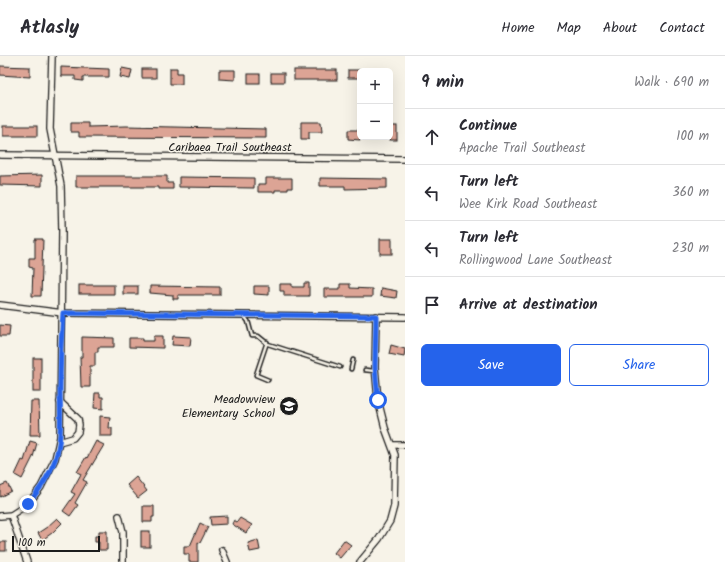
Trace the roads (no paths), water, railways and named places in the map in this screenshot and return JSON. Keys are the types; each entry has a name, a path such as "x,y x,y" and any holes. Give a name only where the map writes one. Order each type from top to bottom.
{"street":[{"path":"0,516 11,515 28,504 41,487 55,459 60,437 60,351 63,313 62,230 61,186 50,129 52,56"},
{"name":"Caribaea Trail Southeast","path":"0,155 405,159"},
{"path":"0,305 63,313 405,317"},
{"path":"360,562 390,521 394,506 395,455 381,416 378,400 376,371 376,316"},
{"path":"59,442 73,438 78,432 79,425 78,419 60,402"},
{"path":"392,445 405,445"},
{"path":"11,515 27,562"},
{"path":"119,516 123,532 123,562"},
{"path":"222,550 227,562"}],"lane":[{"path":"243,315 248,321 252,336 258,336 266,342 340,367"},
{"path":"266,342 256,375 268,380"},
{"path":"351,369 353,360"},
{"path":"365,370 376,371"}],"place":[{"name":"Meadowview Elementary School","path":"289,406"}]}
